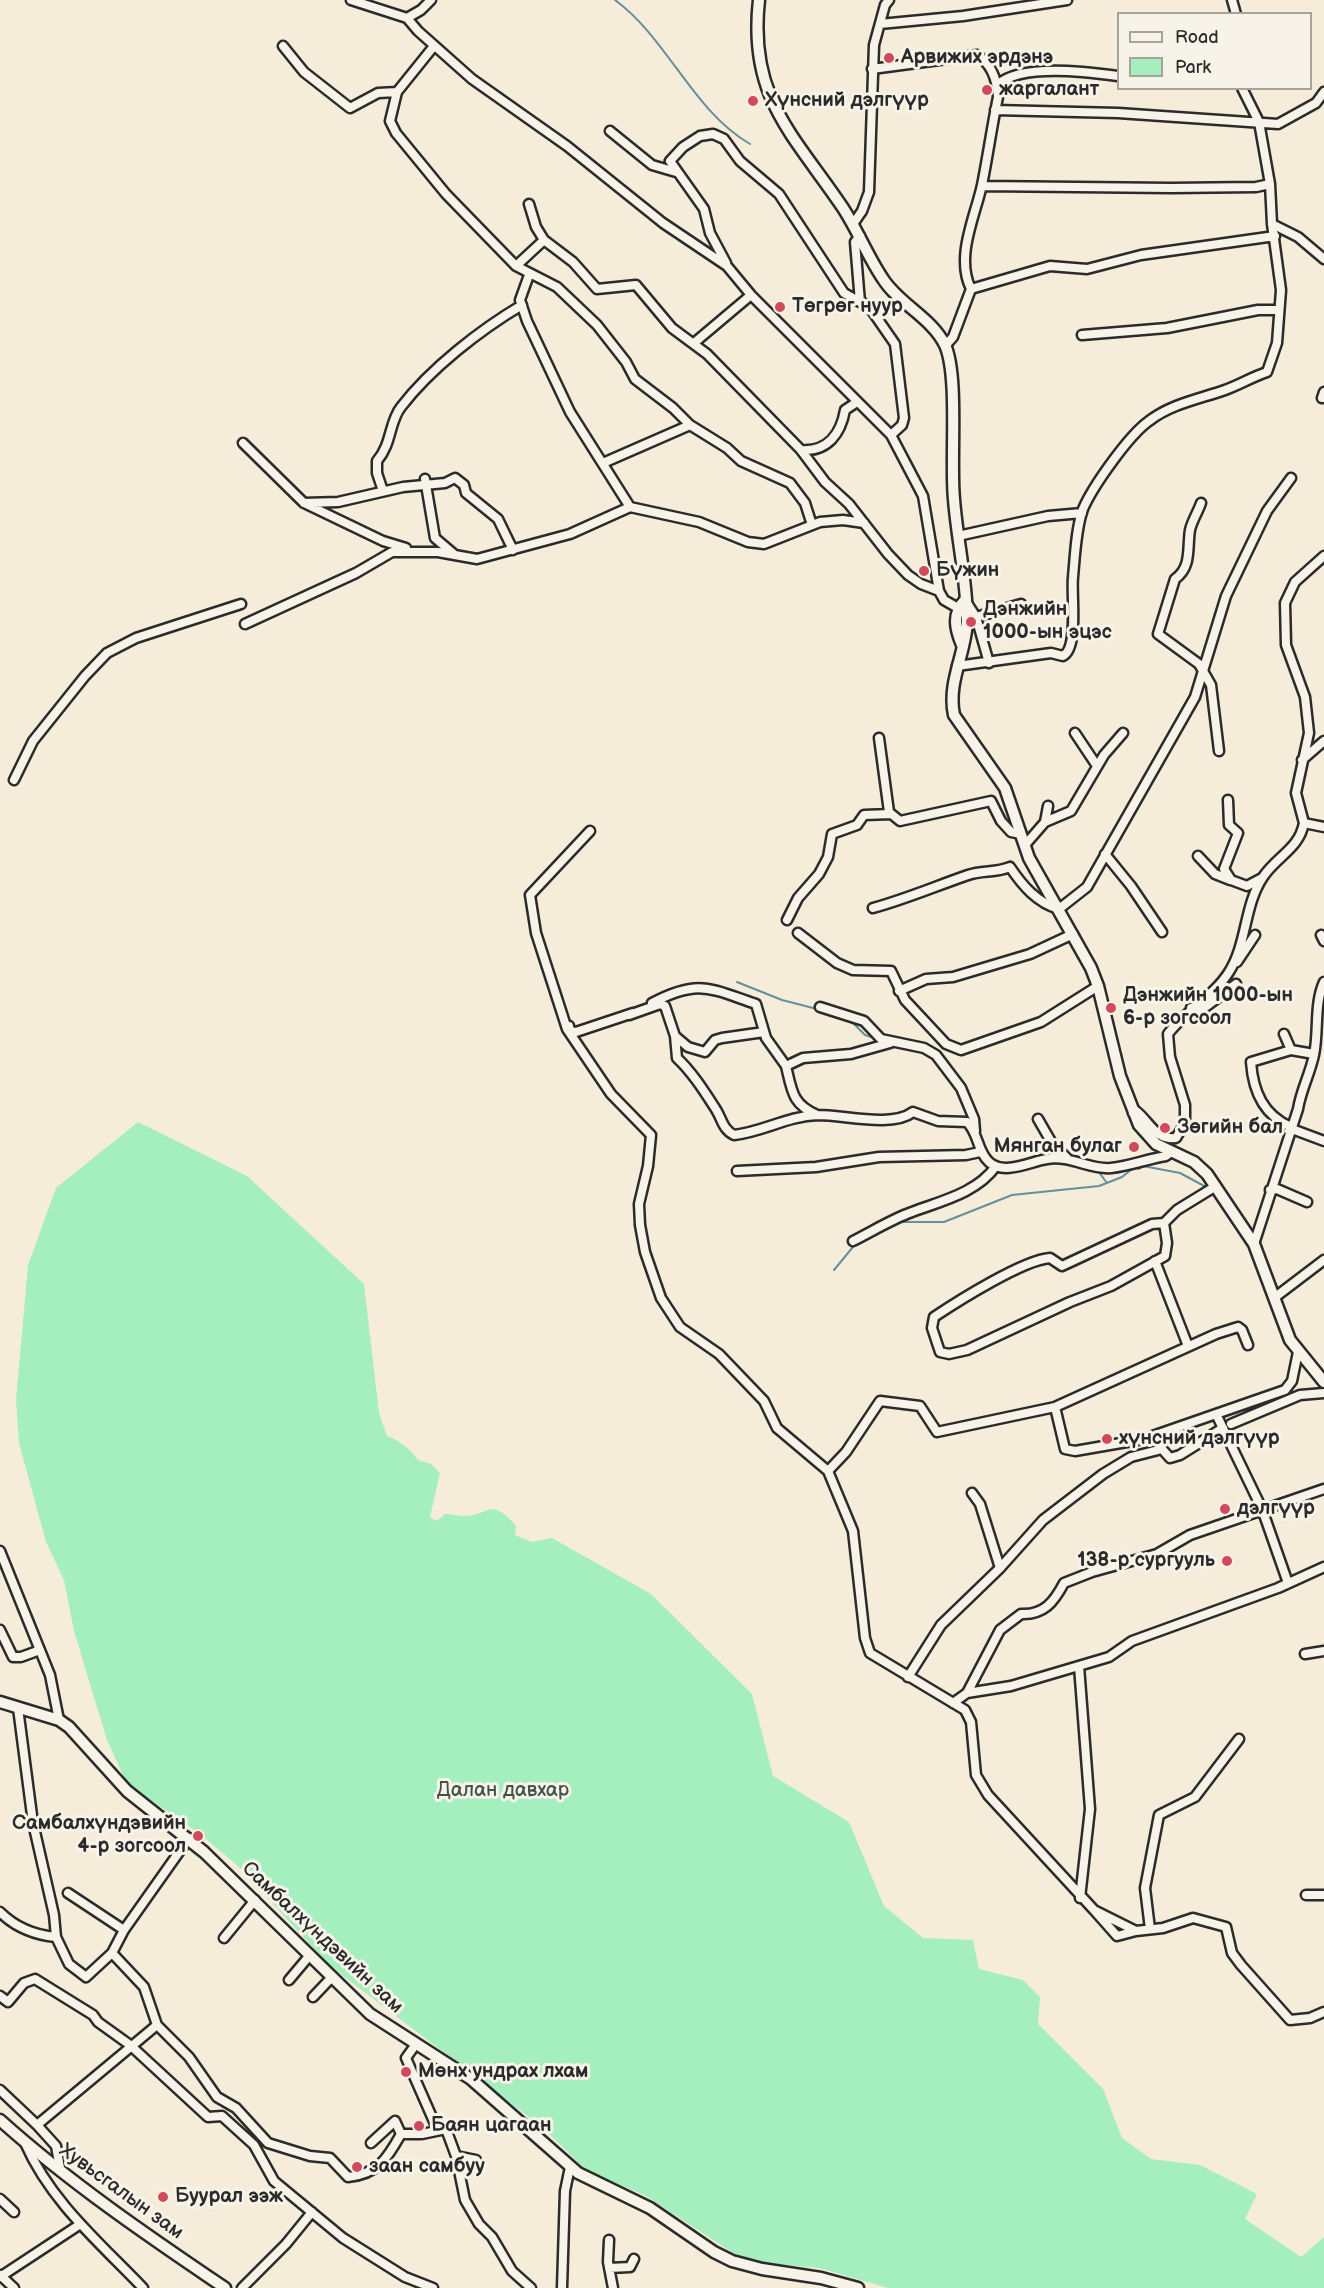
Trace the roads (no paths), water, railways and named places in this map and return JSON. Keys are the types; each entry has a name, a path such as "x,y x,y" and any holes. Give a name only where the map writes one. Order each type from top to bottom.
{"street":[{"path":"351,0 406,18 472,79 567,146 663,224 727,266"},
{"path":"406,18 421,10 431,0"},
{"path":"759,0 757,50 767,89 778,114 853,224 883,279 936,332 945,346 950,369 954,499 961,604 956,631 962,645 952,694 954,715 1005,788 1036,872 1073,934 1098,986 1112,1049 1133,1113 1148,1136 1171,1152 1194,1162 1216,1186 1254,1244 1274,1298 1298,1352 1324,1382"},
{"path":"880,0 881,20"},
{"path":"853,224 862,211 869,191 874,108 872,69 874,45 889,0"},
{"path":"881,20 963,16 1067,0"},
{"path":"283,46 304,72 350,108 378,93 397,92"},
{"path":"434,46 397,92 390,121 396,133 446,194 516,266 529,275 541,278 564,294 597,325 626,362 635,380 673,408 690,425 727,448 741,461 790,483 805,503 812,525"},
{"path":"872,69 977,55 988,61 997,85 982,186 969,228 965,266 966,279 971,289 953,337 945,346"},
{"path":"997,85 1014,75 1050,72 1117,76"},
{"path":"957,666 1051,653 1063,656 1068,654 1071,648 1072,630 1072,579 1082,513 1115,458 1148,421 1188,401 1226,390 1267,372 1276,343 1281,290 1272,224 1270,184 1259,122 1243,90"},
{"path":"995,110 1118,113 1278,124 1316,103 1324,92"},
{"path":"610,131 652,165 676,172"},
{"path":"891,435 902,425 904,418 895,344 868,305 844,293 779,194 740,161 724,139 713,134 700,136 683,147 670,161 704,209 710,233 727,266 751,295 891,435 923,496 939,591 944,600 961,604 976,617 989,663"},
{"path":"982,186 1182,188 1256,187 1270,184"},
{"path":"529,204 536,227 544,240 573,262 597,289 636,285 672,328 694,343 801,450 825,482 849,504 908,575 921,584 939,591"},
{"path":"1272,224 1298,237 1324,259"},
{"path":"971,289 1050,266 1087,269 1152,253 1275,236"},
{"path":"860,237 855,242 860,302"},
{"path":"516,266 544,240"},
{"path":"529,275 521,291 522,305 570,412 630,507"},
{"path":"694,343 751,295"},
{"path":"383,491 377,474 377,461 387,450 400,408 432,375 487,326 522,305"},
{"path":"1082,335 1167,328 1258,310 1279,310"},
{"path":"801,450 820,449 839,433 845,410 857,402"},
{"path":"603,463 690,425"},
{"path":"243,443 304,503 383,541 415,551"},
{"path":"304,503 338,502 426,482 445,483 455,478 464,485 466,493 498,519 513,550"},
{"path":"1059,909 1087,887 1195,697 1218,618 1242,560 1267,511 1291,478"},
{"path":"426,482 435,538 456,555"},
{"path":"1201,502 1191,527 1188,562 1182,574 1175,579 1158,633 1203,670 1211,685 1219,751"},
{"path":"245,624 356,573 392,552 415,551 477,559 570,534 630,507 699,522 748,542 764,544 812,525 843,520 864,523"},
{"path":"958,536 1048,516 1082,513"},
{"path":"1230,971 1251,903 1263,878 1278,859 1292,850 1302,835 1304,824 1296,793 1309,733 1305,698 1286,645 1285,603 1295,582 1324,556"},
{"path":"14,780 33,741 85,676 107,653 136,638 241,604"},
{"path":"976,617 1021,604"},
{"path":"1075,733 1097,766"},
{"path":"1025,845 1045,822 1071,811 1097,766 1123,733"},
{"path":"879,738 886,796 891,814 900,821 957,811 991,801 1001,821 1011,832 1021,834"},
{"path":"1302,760 1324,741"},
{"path":"1228,800 1229,825 1238,833 1224,869 1231,880"},
{"path":"1045,822 1048,806"},
{"path":"787,920 798,898 819,874 828,856 832,834 857,825 864,815 891,814"},
{"path":"1304,824 1324,827"},
{"path":"590,831 530,895 536,933 567,1029 588,1065 611,1094 651,1135 648,1166 639,1204 640,1225 645,1252 661,1298 680,1328 719,1354 764,1401 777,1428 828,1472 853,1531 865,1638 870,1653 965,1710 971,1722 976,1775 988,1795 1064,1875 1080,1898 1117,1936 1193,1918 1226,1927 1232,1953 1290,2020 1310,2018 1324,2012"},
{"path":"1105,854 1131,885 1162,932"},
{"path":"1198,856 1215,874 1247,886 1263,878"},
{"path":"873,908 911,897 971,874 1001,871 1010,867 1021,883 1038,898 1059,909"},
{"path":"798,933 837,963 853,970 891,971 898,991 946,1044 961,1050 1041,1022 1098,986"},
{"path":"898,991 926,979 953,977 1030,954 1073,934"},
{"path":"1133,1113 1136,1111 1144,1117 1155,1133 1169,1139 1176,1138 1185,1123 1185,1105 1170,1057 1167,1034 1190,1008 1217,986 1256,935"},
{"path":"1254,1244 1314,1054 1319,994 1324,982"},
{"path":"1190,1008 1204,1008 1236,984"},
{"path":"628,1015 665,996 687,989 707,987 756,1004 764,1032 786,1066 792,1091 801,1108 818,1115"},
{"path":"564,1020 570,1031 576,1032 655,1005 665,1006 675,1036 677,1058 689,1069 710,1099 728,1132 734,1135 757,1132 773,1123 818,1115 900,1120 913,1112 938,1121 968,1122 974,1131"},
{"path":"820,1007 864,1021 881,1039 924,1048 936,1055 961,1088 974,1119 974,1131 980,1152 996,1166 1021,1168 1046,1159 1067,1158 1108,1168 1166,1156 1171,1152"},
{"path":"675,1036 688,1047 705,1052 715,1040 764,1032"},
{"path":"1284,1034 1290,1050"},
{"path":"786,1066 802,1058 851,1054 893,1042"},
{"path":"1314,1054 1290,1050 1251,1062 1253,1082 1261,1102 1281,1123 1290,1129 1324,1141"},
{"path":"1038,1119 1053,1145 1067,1158"},
{"path":"737,1171 816,1167 879,1157 966,1155 980,1152"},
{"path":"854,1241 912,1212 941,1204 988,1178 996,1166"},
{"path":"1164,1224 1167,1243 1165,1256 1111,1286 1070,1302 967,1350 950,1354 940,1352 932,1328 934,1317 959,1300 1039,1261 1050,1258 1062,1266 1152,1224 1164,1224 1177,1210 1216,1186"},
{"path":"1270,1190 1277,1189 1307,1202"},
{"path":"1274,1298 1324,1260"},
{"path":"1155,1261 1188,1346"},
{"path":"828,1472 846,1452 880,1401 920,1406 937,1432 1055,1407 1188,1346 1238,1327 1242,1330 1248,1345"},
{"path":"1055,1407 1065,1449 1075,1451 1144,1439 1217,1416 1285,1390 1292,1381 1298,1352"},
{"path":"908,1677 941,1625 1000,1568 1043,1520 1103,1474 1131,1457 1153,1450 1162,1449 1170,1458 1180,1455 1227,1426 1300,1395 1324,1393"},
{"path":"1217,1416 1227,1426 1262,1509 1288,1583"},
{"path":"953,1702 967,1692 1000,1630 1021,1614 1034,1614 1054,1603 1064,1583 1092,1572 1157,1554 1190,1535 1324,1489"},
{"path":"972,1493 980,1504 1000,1568"},
{"path":"0,1551 40,1650 57,1700 59,1720"},
{"path":"967,1692 1011,1686 1109,1657 1132,1641 1288,1583 1324,1567"},
{"path":"0,1630 13,1657 21,1657 40,1650"},
{"path":"1305,1654 1324,1651"},
{"path":"1079,1666 1090,1809 1085,1871 1080,1898"},
{"name":"Самбалхүндэвийн зам","path":"0,1702 59,1720 75,1732 127,1791 189,1838 370,2014 480,2087 570,2167 587,2179 662,2215 708,2248 732,2261 858,2288"},
{"path":"18,1708 33,1823 54,1915 56,1937 69,1964 86,1977 112,1953 124,1930 189,1838"},
{"path":"1150,1929 1145,1888 1159,1815 1194,1797 1239,1739"},
{"path":"68,1893 124,1930"},
{"path":"1306,1895 1324,1895"},
{"path":"224,1938 255,1900"},
{"path":"1094,1910 1136,1930"},
{"path":"0,1912 7,1919 38,1935 56,1937"},
{"path":"112,1953 144,1987 157,2025 189,2057 218,2097 236,2108 268,2143 310,2156 330,2158 348,2177 362,2176 388,2157 401,2134"},
{"path":"289,1980 310,1955"},
{"path":"313,1997 332,1977"},
{"path":"0,1996 8,2002 24,1983 34,1978 93,2015 98,2022 130,2045 207,2117 222,2116 254,2145 274,2181 343,2238 405,2277 433,2288"},
{"path":"37,2125 88,2084 130,2045 157,2025"},
{"path":"416,2044 406,2058 435,2124 446,2129 456,2157 465,2200 479,2224 492,2237 512,2271 531,2288"},
{"path":"0,2090 56,2146 60,2168"},
{"name":"Хувьсгалын зам","path":"0,2120 105,2204 225,2288"},
{"path":"371,2143 395,2121 401,2134"},
{"path":"401,2134 422,2134 446,2129"},
{"path":"24,2141 47,2183 79,2226 143,2288"},
{"path":"456,2157 476,2160"},
{"path":"562,2288 565,2191 570,2167"},
{"path":"0,2199 14,2212"},
{"path":"242,2288 286,2244 312,2212"},
{"path":"14,2288 0,2276 79,2226"},
{"path":"609,2240 609,2268 613,2288"},
{"path":"609,2268 630,2267 634,2259"}],"waterway":[{"path":"615,0 650,34 712,113 750,144"},
{"path":"737,982 782,1000 817,1009"},
{"path":"850,1020 865,1035 877,1039"},
{"path":"897,1222 944,1222 1012,1195 1099,1186 1122,1177 1136,1166 1139,1169 1143,1166 1180,1173 1206,1187"},
{"path":"1098,1171 1107,1183"},
{"path":"834,1270 857,1242"}],"place":[{"name":"Арвижих эрдэнэ","path":"889,58"},
{"name":"жаргалант","path":"987,90"},
{"name":"Хүнсний дэлгүүр","path":"753,101"},
{"name":"Төгрөг нуур","path":"780,307"},
{"name":"Бүжин","path":"924,571"},
{"name":"Дэнжийн 1000-ын эцэс","path":"971,622"},
{"name":"Дэнжийн 1000-ын 6-р зогсоол","path":"1111,1008"},
{"name":"Зөгийн бал","path":"1165,1128"},
{"name":"Мянган булаг","path":"1134,1147"},
{"name":"хүнсний дэлгүүр","path":"1107,1439"},
{"name":"дэлгүүр","path":"1225,1509"},
{"name":"138-р сургууль","path":"1227,1561"},
{"name":"Самбалхүндэвийн 4-р зогсоол","path":"198,1836"},
{"name":"Мөнх ундрах лхам","path":"406,2072"},
{"name":"Баян цагаан","path":"419,2126"},
{"name":"заан самбуу","path":"357,2167"},
{"name":"Буурал ээж","path":"163,2197"}],"park label":[{"name":"Далан давхар","path":"503,1791"}]}
